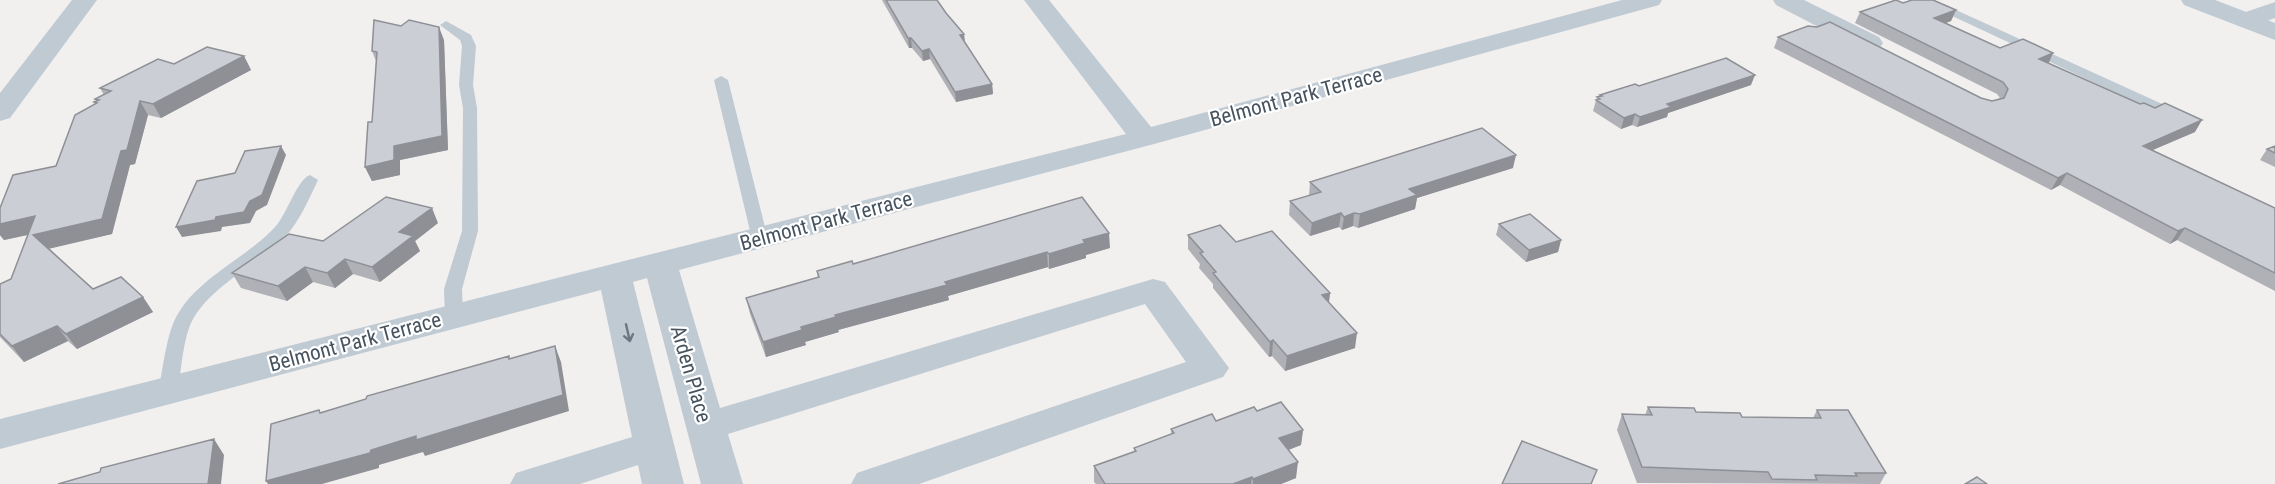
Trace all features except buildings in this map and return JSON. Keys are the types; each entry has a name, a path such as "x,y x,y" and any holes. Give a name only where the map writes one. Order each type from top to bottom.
{"street":[{"path":"1,110 85,0"},
{"path":"1036,0 1144,138"},
{"path":"1785,0 1888,52"},
{"path":"2193,0 2275,32"},
{"name":"Belmont Park Terrace","path":"0,434 1144,138 1643,1"},
{"path":"2246,20 2275,10"},
{"name":"Arden Place","path":"660,264 722,484"},
{"path":"615,276 663,484"},
{"path":"706,426 1153,290 1210,368 872,484"},
{"path":"531,484 654,445"}],"lane":[{"path":"1924,0 2184,119"},
{"path":"446,26 466,38 469,46 466,85 470,108 470,231 453,289 454,317"},
{"path":"721,80 760,239"},
{"path":"168,391 182,324 187,314 213,286 279,233 292,218 310,180"}]}
